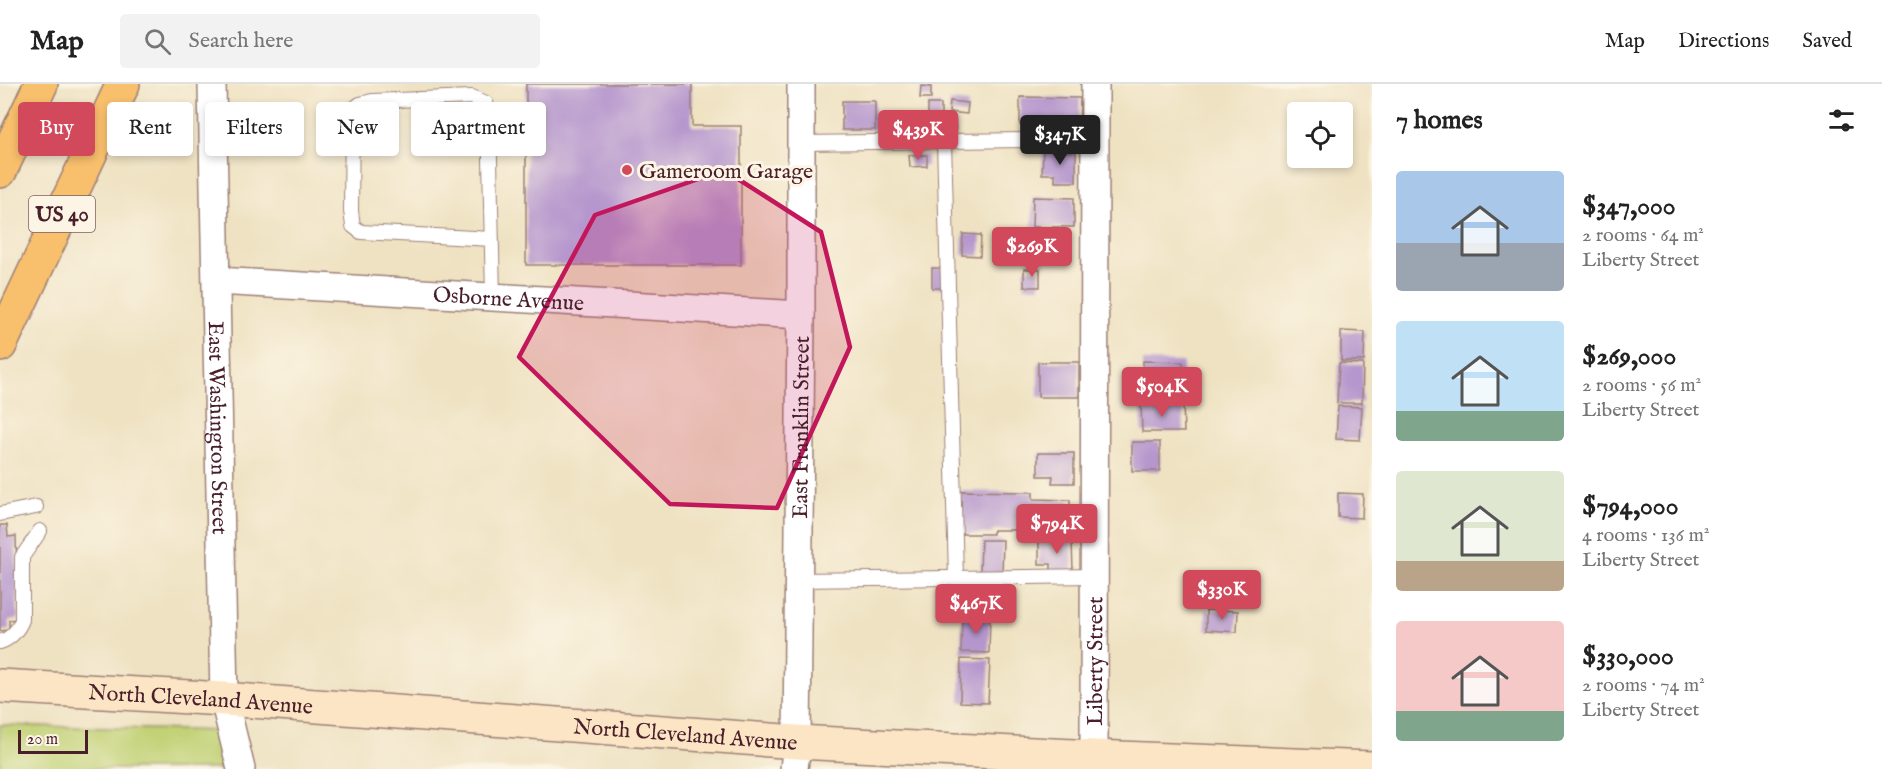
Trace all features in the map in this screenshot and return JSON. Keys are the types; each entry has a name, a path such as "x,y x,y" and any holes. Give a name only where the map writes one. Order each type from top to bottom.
{"main road":[{"path":"0,171 41,84"},
{"name":"US 40","path":"0,345 123,84"},
{"name":"North Cleveland Avenue","path":"0,686 225,699 795,755 1372,768"}],"street":[{"name":"East Washington Street","path":"212,84 225,699 241,769"},
{"name":"East Franklin Street","path":"795,755 801,315 801,84"},
{"name":"Liberty Street","path":"1094,763 1095,84"},
{"name":"Osborne Avenue","path":"216,281 801,315"}],"lane":[{"path":"492,239 361,232 353,225 352,110 360,104 372,101 472,97 486,103 489,113 492,239 493,297"},
{"path":"801,143 1095,139"},
{"path":"944,141 956,577"},
{"path":"0,514 36,507"},
{"path":"0,642 11,636 22,621 22,557 40,531"},
{"path":"798,580 1094,576"}],"highlighted area":[{"path":"724,170 821,232 850,347 777,508 670,504 519,357 595,215"}],"green space":[{"path":"0,725 222,731 231,769 0,769"}],"building":[{"path":"526,84 692,84 692,126 741,126 741,265 526,265 526,156 546,156 546,102 526,102"},
{"path":"921,86 931,87 931,98 920,98"},
{"path":"1020,97 1080,98 1079,126 1020,125"},
{"path":"842,101 875,101 875,130 842,130"},
{"path":"950,101 968,103 967,114 949,112"},
{"path":"928,104 941,104 941,126 928,126"},
{"path":"948,121 955,121 956,132 949,132"},
{"path":"1043,151 1076,152 1076,182 1055,182 1055,174 1042,174"},
{"path":"909,155 927,155 927,166 910,167"},
{"path":"1033,197 1074,198 1074,227 1032,227"},
{"path":"963,234 981,235 980,256 962,255"},
{"path":"932,268 945,268 945,288 932,288"},
{"path":"1024,269 1040,269 1040,287 1024,287"},
{"path":"1341,331 1365,332 1364,361 1341,361"},
{"path":"1143,361 1183,362 1183,391 1143,390"},
{"path":"1038,362 1079,362 1079,397 1038,397"},
{"path":"1339,363 1363,364 1362,403 1337,403"},
{"path":"1141,403 1183,403 1184,432 1142,432"},
{"path":"1338,406 1362,407 1360,440 1336,439"},
{"path":"1132,442 1160,442 1160,471 1132,471"},
{"path":"1038,453 1074,453 1074,483 1052,483 1053,476 1038,476"},
{"path":"960,491 1033,492 1033,499 1070,500 1070,508 1075,507 1075,516 1070,516 1070,524 1033,523 1033,530 993,530 993,534 960,534"},
{"path":"1338,493 1363,494 1362,518 1338,517"},
{"path":"0,525 7,525 8,537 16,536 18,619 9,620 9,630 0,631"},
{"path":"981,540 1003,540 1002,574 980,574"},
{"path":"1039,541 1072,541 1073,571 1051,571 1051,564 1039,564"},
{"path":"942,590 956,590 956,613 942,613"},
{"path":"1206,610 1238,611 1237,632 1206,630"},
{"path":"962,617 990,618 989,653 961,652"},
{"path":"961,659 990,660 988,703 960,702"}],"place":[{"name":"Gameroom Garage","path":"627,170"}]}
